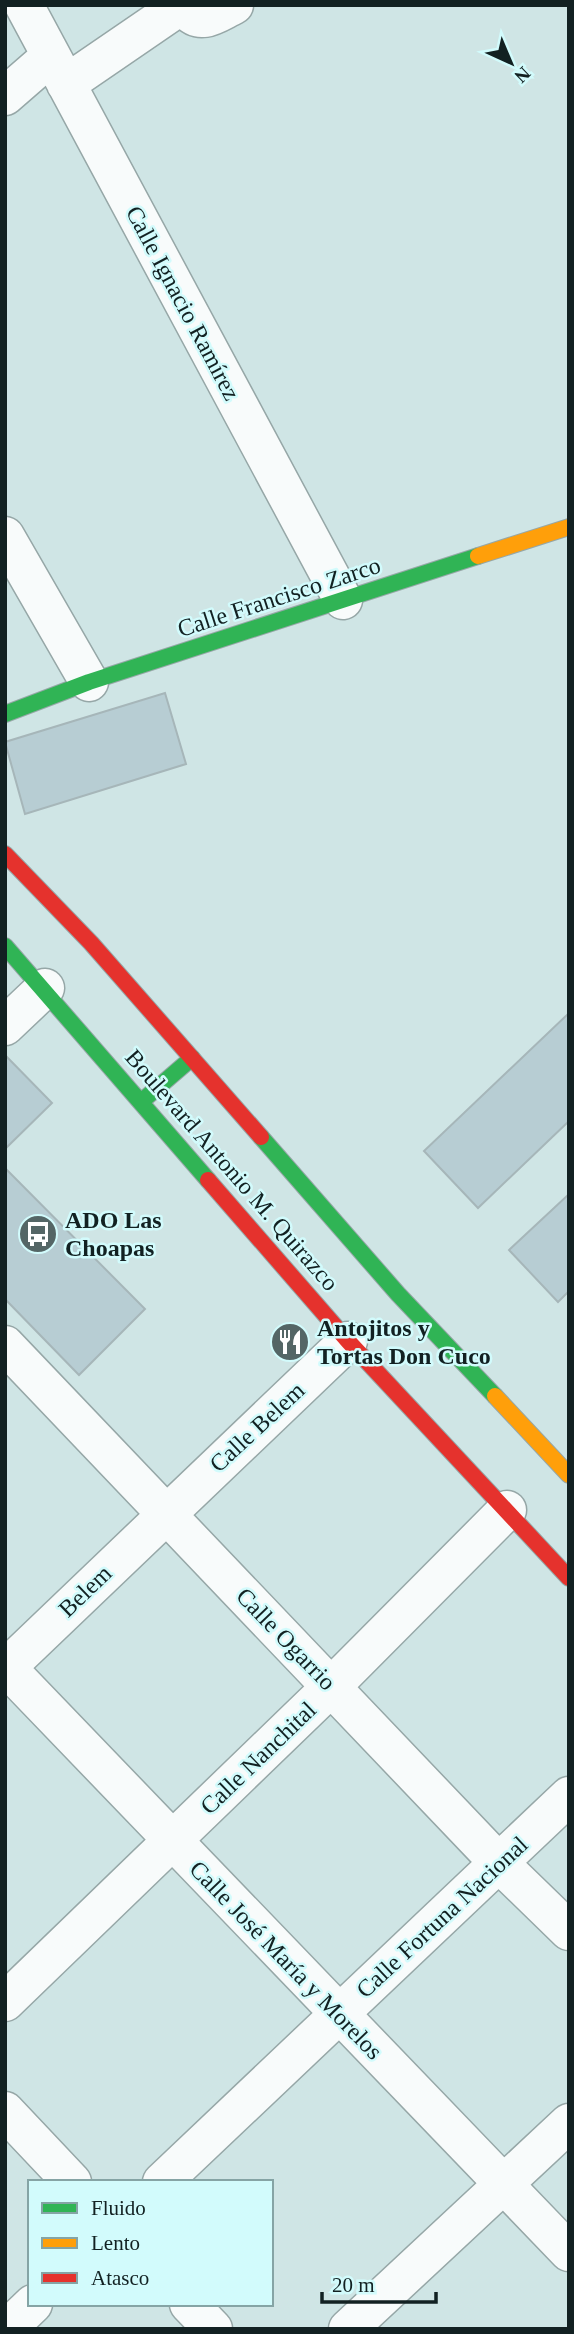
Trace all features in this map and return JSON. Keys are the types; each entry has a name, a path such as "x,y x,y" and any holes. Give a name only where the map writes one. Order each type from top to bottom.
{"main road":[{"name":"Calle Francisco Zarco","path":"5,714 89,682 569,527"},
{"name":"Boulevard Antonio M. Quirazco","path":"5,854 91,943 398,1294 569,1475"},
{"name":"Boulevard Antonio M. Quirazco","path":"5,946 45,988 348,1340 569,1578"},
{"path":"142,1101 191,1058"}],"street":[{"name":"Calle Ignacio Ramírez","path":"24,5 343,600"},
{"path":"5,96 174,10 187,10 194,18 203,20 234,5"},
{"path":"5,536 89,682"},
{"path":"5,1026 45,988"},
{"name":"Calle Belem","path":"166,1514 348,1340"},
{"name":"Calle Ogarrio","path":"5,1345 499,1863 569,1931"},
{"name":"Calle Nanchital","path":"5,2002 331,1687 507,1510"},
{"name":"Belem","path":"6,1668 166,1514"},
{"name":"Calle José María y Morelos","path":"6,1668 569,2252"},
{"name":"Calle Fortuna Nacional","path":"164,2180 569,1796"},
{"path":"5,2111 70,2180"},
{"path":"348,2329 569,2123"},
{"path":"7,2329 31,2306"},
{"path":"191,2306 213,2329"}],"building":[{"path":"165,693 186,764 25,814 5,742"},
{"path":"569,1013 569,1121 478,1208 424,1151"},
{"path":"5,1055 52,1103 5,1149"},
{"name":"ADO Las Choapas","path":"5,1168 145,1309 79,1375 5,1299"},
{"path":"569,1194 569,1291 558,1302 509,1250"}],"traffic: fast":[{"path":"5,714 89,682 478,556"},
{"path":"5,946 208,1180"},
{"path":"142,1101 192,1058"},
{"path":"261,1137 398,1294 495,1396"}],"traffic: slow":[{"path":"478,556 569,527"},
{"path":"495,1396 569,1475"}],"traffic: jam":[{"path":"5,854 91,943 261,1137"},
{"path":"208,1180 348,1341 569,1578"}],"place":[{"name":"ADO Las Choapas","path":"38,1234"},
{"name":"Antojitos y Tortas Don Cuco","path":"290,1342"}]}
